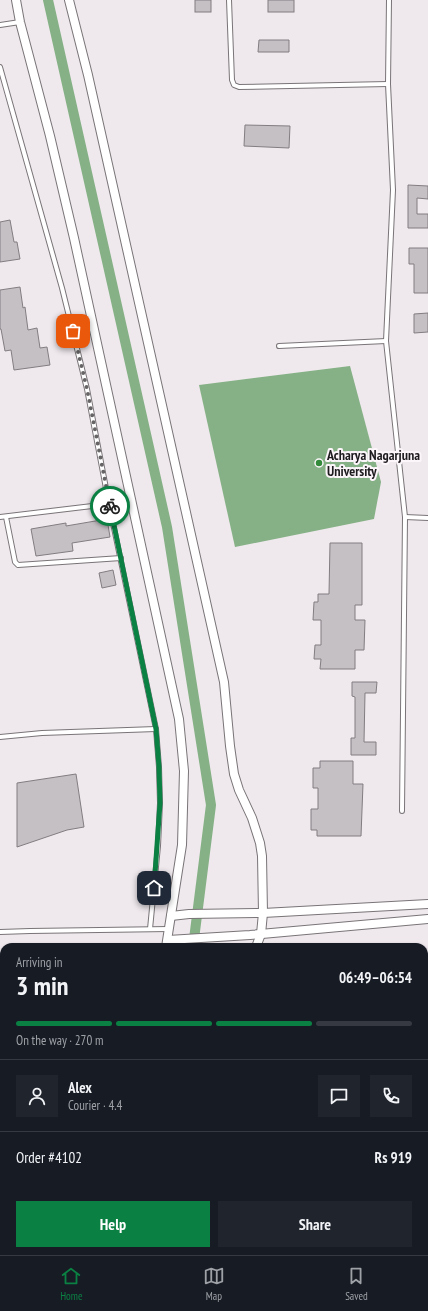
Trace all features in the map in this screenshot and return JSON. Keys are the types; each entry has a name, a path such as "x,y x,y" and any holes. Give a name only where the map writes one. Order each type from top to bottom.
{"street":[{"path":"16,0 20,22 50,136 74,238 179,719 184,771 182,846 167,943 182,939 250,935 428,919"},
{"path":"69,0 88,75 224,682 234,774 260,843 262,856 263,913 257,943"},
{"path":"171,916 189,914 252,914 428,904"}],"lane":[{"path":"229,0 232,80 234,85 239,88 388,84"},
{"path":"389,0 388,84 393,190 386,341 405,517 402,811"},
{"path":"0,25 20,22"},
{"path":"0,67 62,288 87,389 109,504 156,729 160,803 158,846 150,929"},
{"path":"279,346 386,341"},
{"path":"0,518 109,504"},
{"path":"6,517 15,562 18,565 120,558"},
{"path":"405,517 428,518"},
{"path":"0,737 42,733 156,729"},
{"path":"0,932 169,929"}],"shaded area":[{"path":"350,366 381,482 374,519 235,547 199,385"}],"building":[{"path":"195,0 211,0 211,12 195,12"},
{"path":"268,0 294,0 294,12 268,12"},
{"path":"259,40 289,40 289,52 258,52"},
{"path":"245,125 290,126 289,148 244,146"},
{"path":"408,185 428,186 428,199 417,198 417,214 428,214 428,228 408,228"},
{"path":"10,220 14,242 17,242 20,259 0,262 0,222"},
{"path":"409,248 428,248 428,293 414,293 414,264 409,264"},
{"path":"20,287 23,308 25,307 28,330 37,328 40,348 47,347 50,365 14,370 11,350 5,351 0,329 0,290"},
{"path":"428,313 428,332 414,333 414,314"},
{"path":"107,519 110,537 72,543 73,551 36,556 31,529 66,523 66,526"},
{"path":"330,543 362,543 362,605 355,605 355,620 365,620 364,650 355,650 355,669 320,669 321,659 314,659 315,645 321,645 321,620 313,620 314,602 318,602 318,594 329,594"},
{"path":"113,570 116,585 102,588 99,573"},
{"path":"352,682 377,682 376,693 365,693 364,742 376,742 376,755 351,755 351,738 355,738 355,697 352,696"},
{"path":"320,761 353,761 353,784 363,784 361,836 317,836 317,830 311,830 311,809 318,809 318,788 313,788 313,768 320,768"},
{"path":"76,774 84,827 67,830 17,847 17,783"}],"waterway":[{"path":"48,0 167,527 211,805 194,943"}],"way so far":[{"path":"73,331 87,389 110,506"}],"place":[{"name":"Acharya Nagarjuna University","path":"319,463"}],"route":[{"path":"110,506 156,729 160,803 154,888"}]}
